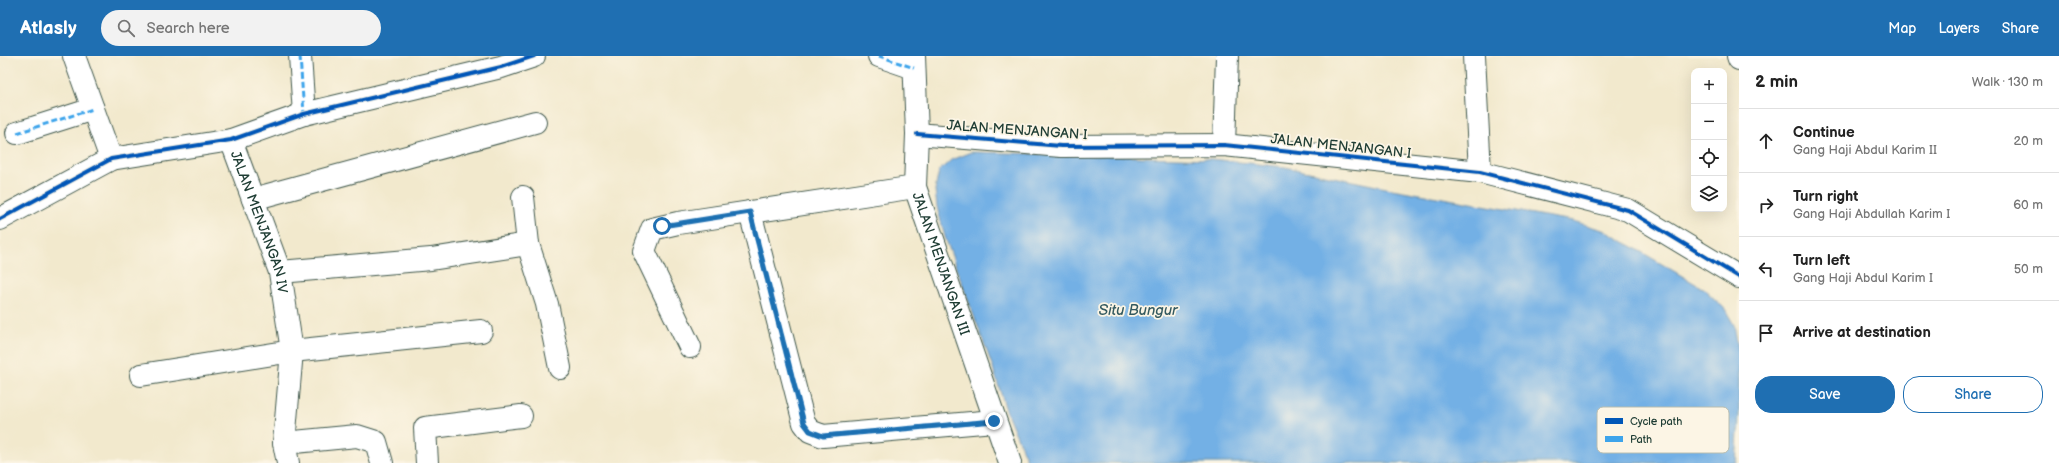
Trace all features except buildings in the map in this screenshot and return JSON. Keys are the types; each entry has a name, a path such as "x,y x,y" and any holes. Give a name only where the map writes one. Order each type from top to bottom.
{"street":[{"path":"74,56 111,159"},
{"path":"300,56 304,114"},
{"path":"231,140 304,114 501,67 534,56"},
{"path":"879,56 914,62"},
{"path":"1224,145 1227,56"},
{"path":"1474,56 1480,172"},
{"name":"JALAN MENJANGAN III","path":"914,62 917,134 915,187 994,421 1010,463"},
{"path":"17,133 93,109"},
{"path":"253,199 535,122"},
{"name":"JALAN MENJANGAN I","path":"917,134 1061,146 1224,145 1480,172 1628,210 1739,277"},
{"name":"JALAN MENJANGAN IV","path":"0,219 111,159 231,140 280,272 292,351 286,453"},
{"path":"690,347 644,251 652,229 662,226 915,187"},
{"path":"523,196 528,244 547,304 560,368"},
{"path":"750,212 804,423 810,431 823,436 994,421"},
{"path":"280,272 431,259 528,244"},
{"path":"141,375 292,351 481,331"},
{"path":"427,463 426,428 521,416"},
{"path":"286,453 357,436 376,442 382,463"}],"water":[{"name":"Situ Bungur","path":"971,152 1211,159 1285,167 1386,188 1573,221 1606,231 1704,289 1725,309 1734,325 1739,353 1739,414 1736,463 1028,463 1007,413 992,365 945,237 937,207 935,190 939,171 951,160"}],"marked path":[{"path":"300,56 304,114"},
{"path":"879,56 914,68"},
{"path":"17,133 93,109"},
{"path":"750,212 804,423 810,431 823,436 994,421"}],"cycle path":[{"path":"0,219 111,159 231,140 304,114 501,67 534,56"},
{"path":"917,134 1061,146 1224,145 1480,172 1628,210 1739,277"}],"route":[{"path":"662,226 750,212 793,383 804,423 810,431 823,436 994,421"}]}
